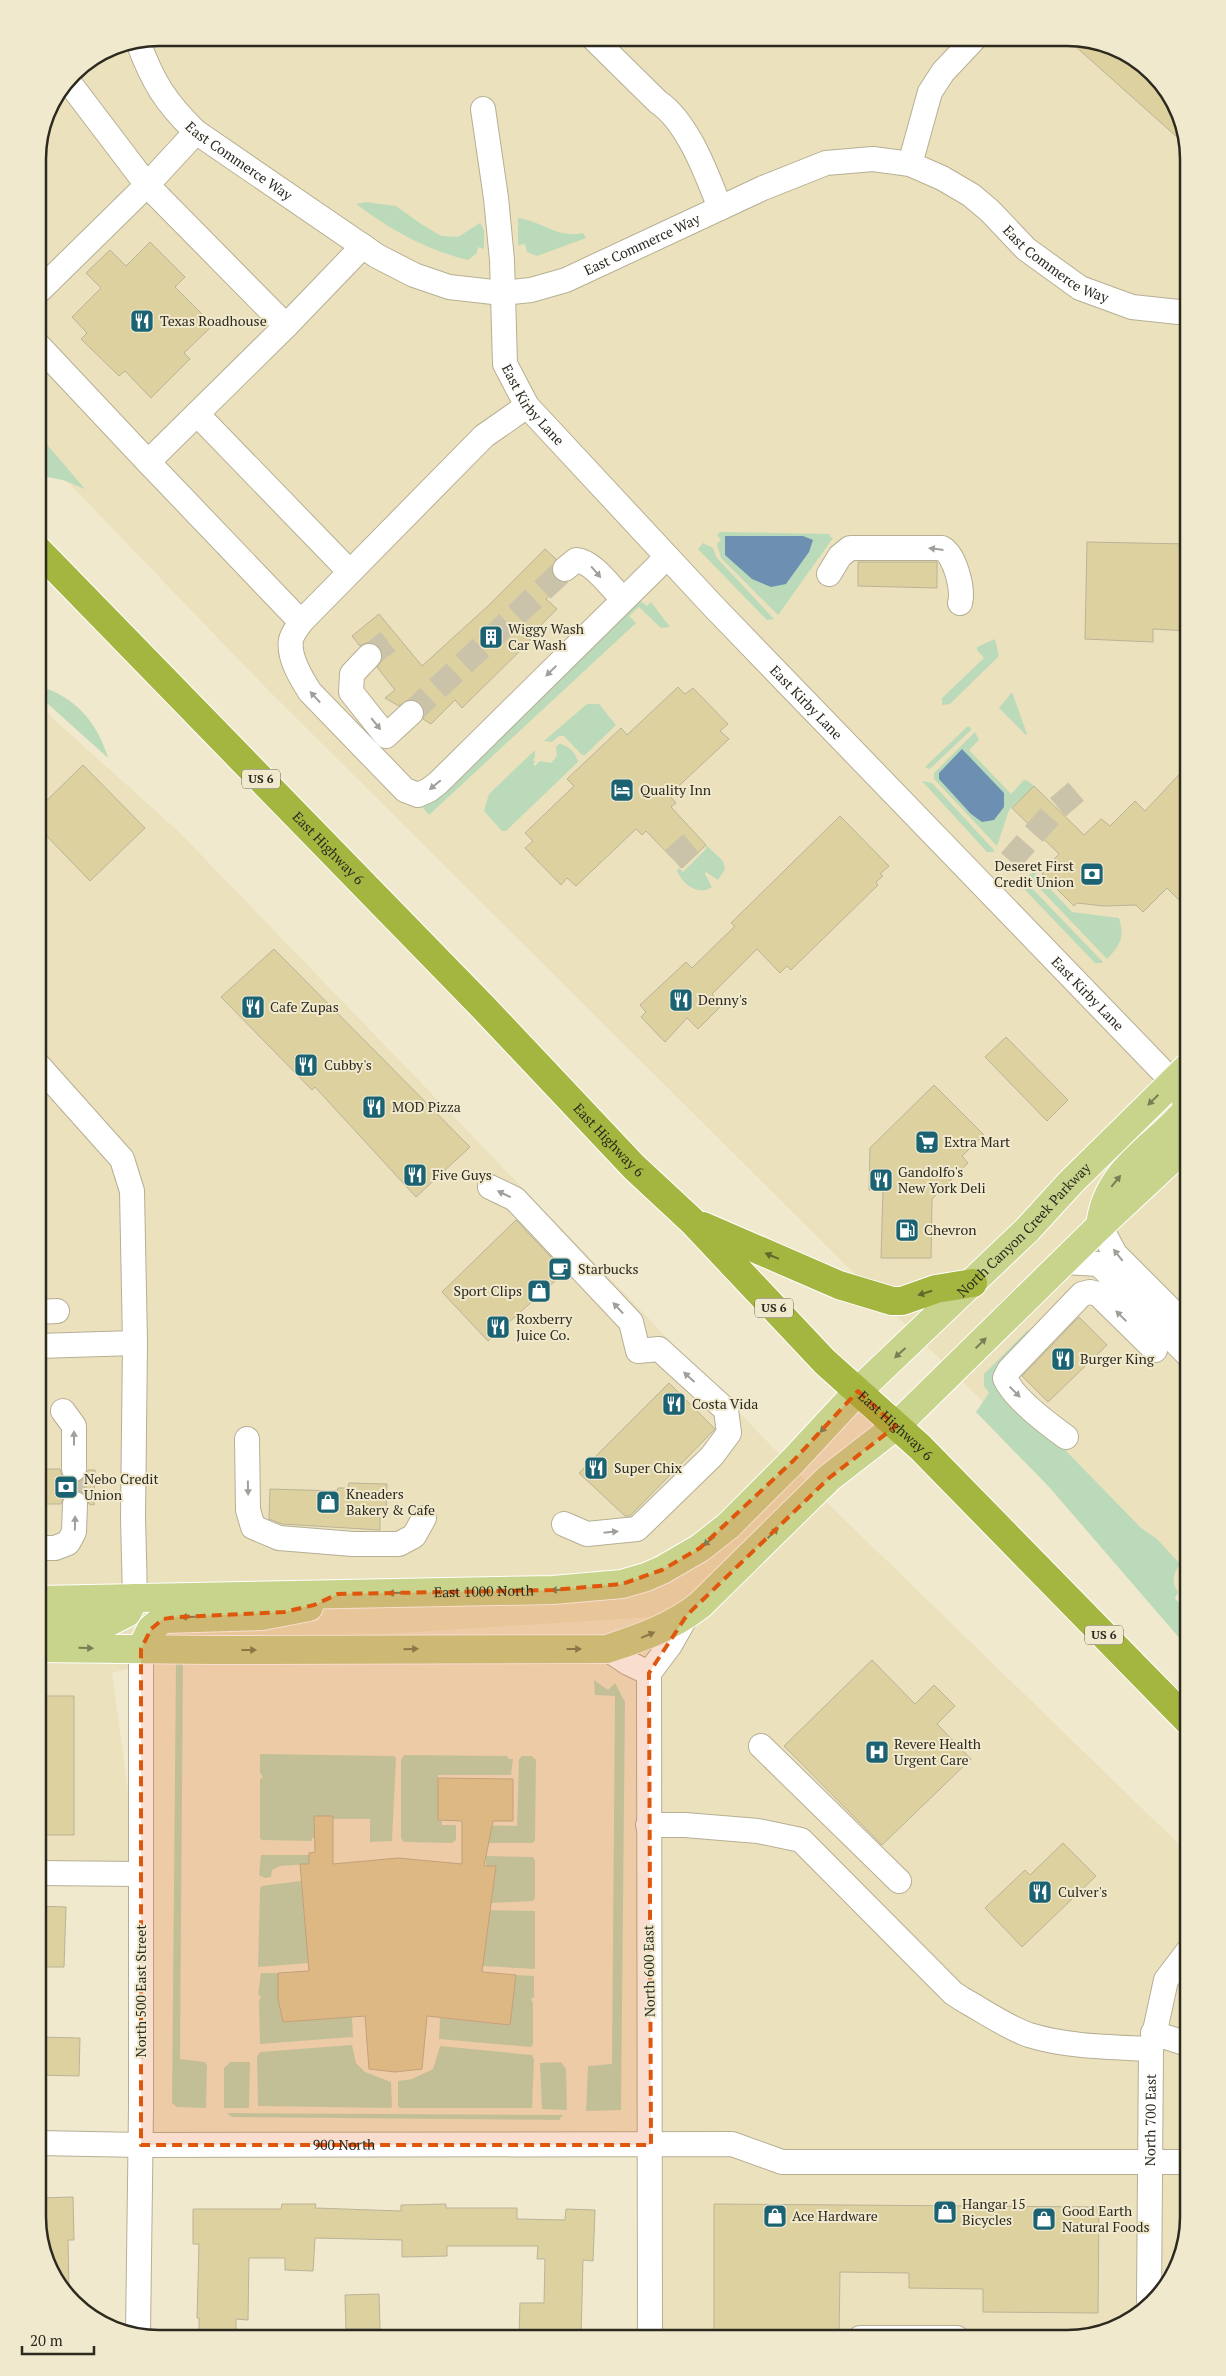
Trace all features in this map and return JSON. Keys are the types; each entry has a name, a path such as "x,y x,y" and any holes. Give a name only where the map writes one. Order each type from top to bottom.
{"highway":[{"name":"East Highway 6","path":"46,558 470,993 634,1166 692,1221 825,1362 924,1452 1180,1713"},
{"path":"692,1221 839,1285 892,1301 902,1301 936,1290 973,1283"}],"main road":[{"name":"North Canyon Creek Parkway","path":"858,1391 973,1283 1028,1229 1071,1182 1180,1075"},
{"path":"1100,1226 1102,1209 1110,1188 1125,1170 1180,1117"},
{"path":"46,1648 607,1649 649,1635 687,1615 700,1605 829,1478 896,1426 1100,1226 1180,1151"},
{"name":"East 1000 North","path":"46,1600 553,1590 622,1584 662,1570 700,1548 728,1526 798,1456 858,1391"},
{"path":"141,1649 151,1629 163,1619 262,1616 314,1606 338,1594"},
{"path":"46,1624 109,1622 127,1614 135,1598"}],"street":[{"path":"601,46 666,108 694,148 720,208"},
{"path":"910,164 930,92 958,46"},
{"name":"East Commerce Way","path":"140,48 150,74 172,109 196,132 377,256 430,282 469,291 502,293 531,290 566,280 720,208 826,163 873,159 910,164 942,178 971,195 990,211 1026,250 1080,288 1132,307 1180,312"},
{"path":"73,87 147,185 286,326"},
{"name":"East Kirby Lane","path":"483,109 496,198 505,364 527,406 667,557 1180,1073"},
{"path":"46,284 147,185 196,132"},
{"path":"148,462 286,326 363,246"},
{"path":"46,354 148,462 296,630"},
{"path":"527,406 484,436 350,572 296,630 291,647 299,674 310,692 405,790 418,795 438,783 667,557"},
{"path":"197,414 350,572"},
{"path":"829,574 840,556 850,548 942,548 949,552 953,564 962,594 960,603"},
{"path":"565,569 576,560 583,561 592,566 622,600"},
{"path":"369,656 352,674 350,680 351,692 386,736 412,713"},
{"path":"46,1073 122,1159 132,1191 135,1342 133,1516 135,1598"},
{"path":"490,1187 515,1199 631,1322 638,1351 659,1349 726,1410 730,1433 712,1456 637,1529 587,1534 564,1524"},
{"path":"1100,1226 1115,1254 1180,1319"},
{"path":"1065,1262 1099,1264 1180,1347"},
{"path":"1066,1438 1012,1390 1005,1378 1010,1370 1082,1294 1090,1292 1098,1294 1155,1350"},
{"path":"46,1346 135,1342"},
{"path":"63,1411 74,1426 74,1469"},
{"path":"247,1440 248,1510 253,1527 278,1538 353,1544 399,1544 414,1536 424,1518"},
{"path":"46,1548 55,1548 68,1543 74,1532 75,1504"},
{"path":"607,1649 628,1663 649,1673 670,1645 687,1615"},
{"name":"North 500 East Street","path":"138,2328 141,2145 141,1649"},
{"name":"North 600 East","path":"649,1673 650,2330"},
{"path":"761,1746 899,1881"},
{"path":"648,1825 685,1825 758,1831 802,1840 953,1993 1028,2034 1084,2044 1152,2041 1180,2043"},
{"path":"46,1873 141,1874"},
{"name":"North 700 East","path":"1149,2294 1152,2041 1166,1980 1180,1961"},
{"name":"900 North","path":"46,2143 141,2145 732,2144 782,2162 1180,2162"}],"highlighted area":[{"path":"858,1391 896,1426 829,1478 687,1615 649,1673 651,2145 141,2145 141,1649 151,1629 163,1619 178,1617 284,1612 314,1605 338,1594 553,1590 622,1584 662,1570 700,1548 793,1461"}],"shaded area":[{"path":"152,46 1074,46 1103,52 1117,58 1141,74 1165,103 1171,116 1178,137 1180,160 1180,1598 264,686 46,459 47,145 55,116 65,97 85,74 103,61 123,52"},
{"path":"46,712 178,831 815,1491 1180,1845 1180,2216 1174,2253 1161,2279 1141,2302 1123,2315 1089,2328 1074,2330 650,2330 649,1701 686,1615 141,1649 141,1665 112,1673 141,1886 46,1885"}],"green space":[{"path":"366,202 396,206 441,236 458,237 480,223 484,230 484,249 478,247 477,253 468,260 438,251 396,231 356,204"},
{"path":"518,218 535,222 566,234 583,233 586,238 537,256 527,252 525,244 518,245"},
{"path":"46,443 85,489 63,480 47,477"},
{"path":"720,532 830,534 830,537 833,538 778,615 721,558 717,544 721,540 717,535"},
{"path":"703,543 713,548 717,558 774,619 767,620 698,549"},
{"path":"639,600 647,606 651,602 670,627 661,628 639,607 629,616 636,623 429,815 422,807 434,801"},
{"path":"995,639 999,656 950,704 942,705 942,698 984,658 977,650 977,647"},
{"path":"46,688 63,696 83,712 98,733 108,758 46,702"},
{"path":"1012,692 1027,734 1026,735 999,708"},
{"path":"587,704 599,704 616,725 585,755 582,755 564,736 559,736 552,742 544,741"},
{"path":"968,726 972,729 933,766 929,769 925,767"},
{"path":"975,732 979,740 969,750 1011,794 1024,780 1034,786 1009,810 997,846 934,779 934,773"},
{"path":"559,744 571,750 578,762 506,831 502,831 484,811 489,794 535,750 533,760 535,762 533,764 535,766 540,761 551,763 557,756 556,747"},
{"path":"922,781 932,783 994,852 987,852"},
{"path":"706,845 723,861 725,869 718,880 706,872 705,874 712,887 701,891 691,888 677,871 679,868 683,872 706,849"},
{"path":"1034,872 1072,912 1119,918 1121,925 1120,941 1107,959 1028,876"},
{"path":"1024,880 1102,963 1095,963 1026,891 1023,886"},
{"path":"1028,1330 1029,1332 997,1372 1069,1454 1141,1528 1157,1539 1180,1564 1174,1578 1174,1585 1178,1592 1175,1598 1180,1605 1180,1639 1050,1488 976,1412 989,1393 984,1386 984,1374"},
{"path":"183,1661 180,2059 205,2062 207,2066 206,2108 177,2107 172,2103 176,1664"},
{"path":"594,1680 608,1690 615,1683 625,1702 621,2110 586,2111 588,2066 612,2064 615,1696 595,1695"},
{"path":"260,1754 394,1756 396,1758 392,1841 370,1842 370,1819 333,1819 333,1816 314,1816 315,1838 312,1838 312,1841 262,1840 260,1838 260,1779 263,1777 260,1773"},
{"path":"404,1755 507,1756 509,1759 513,1759 511,1775 438,1775 438,1820 442,1821 442,1825 456,1825 456,1840 452,1843 404,1842 401,1838 401,1760"},
{"path":"522,1756 532,1756 536,1760 535,1841 532,1843 467,1843 463,1825 517,1826 519,1759"},
{"path":"261,1855 309,1855 309,1864 280,1866 272,1870 271,1877 265,1878 259,1875"},
{"path":"486,1856 533,1857 535,1860 535,1898 533,1901 491,1903 496,1866 486,1866"},
{"path":"301,1881 309,1963 258,1967 261,1886"},
{"path":"490,1910 535,1911 535,1969 483,1966"},
{"path":"261,1973 278,1973 278,1999 283,2022 352,2017 353,2037 260,2044 259,2001 261,1996 258,1995"},
{"path":"516,1975 534,1976 534,1997 531,1999 533,2003 533,2044 531,2047 439,2039 440,2018 510,2025"},
{"path":"352,2045 356,2063 365,2072 391,2082 392,2107 258,2106 257,2057 260,2052"},
{"path":"440,2046 532,2055 534,2060 532,2108 400,2108 398,2106 398,2081 412,2079 433,2069"},
{"path":"230,2062 250,2062 249,2108 224,2108 224,2068"},
{"path":"561,2062 566,2069 567,2110 542,2109 540,2063"},
{"path":"227,2113 563,2115 559,2120 232,2117"}],"water":[{"path":"725,536 803,536 813,540 809,552 786,584 771,587 752,579 725,555"},
{"path":"962,749 1004,793 1004,807 994,820 982,822 971,814 939,779 939,773"}],"building":[{"path":"1075,46 1103,52 1117,58 1141,74 1165,103 1178,138"},
{"name":"Texas Roadhouse","path":"150,242 185,277 175,287 213,325 184,353 190,359 151,398 125,371 119,376 81,339 87,333 72,317 101,288 86,273 110,250 126,266"},
{"path":"1087,542 1180,544 1180,631 1153,629 1153,642 1085,639"},
{"name":"Wiggy Wash Car Wash","path":"545,549 556,559 551,571 554,577 563,582 546,599 557,609 528,638 531,640 462,708 455,700 431,724 423,719 424,710 416,700 408,700 399,706 385,698 395,690 377,667 382,660 382,652 373,643 366,643 360,646 352,636 379,614 422,666 488,606"},
{"path":"858,562 937,562 937,588 858,586"},
{"name":"Quality Inn","path":"678,687 685,694 693,688 728,724 720,731 729,739 669,795 676,803 671,807 706,845 682,868 646,831 642,835 636,829 576,886 567,878 561,885 525,848 533,841 525,833 574,786 567,779 621,728 627,735"},
{"path":"83,765 145,828 90,881 46,835 46,801"},
{"path":"1180,774 1180,901 1167,888 1143,912 1136,905 1104,906 1077,903 1074,906 1042,874 1055,862 1053,860 1059,854 1012,808 1034,786 1084,835 1101,819 1110,826 1135,801 1145,811"},
{"path":"840,816 889,866 880,874 883,876 876,882 878,885 791,970 787,966 780,973 757,949 712,994 722,1005 698,1029 687,1018 665,1042 641,1017 646,1012 640,1005 686,962 692,968 735,926 731,923"},
{"path":"274,949 470,1147 416,1197 315,1087 312,1090 221,997"},
{"path":"1006,1037 1068,1100 1047,1121 985,1057"},
{"name":"Extra Mart","path":"934,1085 984,1135 962,1156 968,1163 932,1199 931,1258 881,1258 883,1190 869,1190 870,1148"},
{"path":"516,1220 565,1272 488,1341 442,1292"},
{"name":"Burger King","path":"1079,1317 1107,1345 1048,1402 1022,1376"},
{"path":"669,1383 715,1429 630,1516 625,1516 579,1473"},
{"path":"46,1469 60,1469 62,1476 74,1483 81,1481 88,1470 95,1470 94,1505 89,1504 83,1493 75,1490 64,1496 61,1504 46,1504"},
{"name":"Kneaders Bakery & Cafe","path":"349,1483 387,1484 386,1512 380,1512 380,1530 282,1524 269,1519 270,1489 337,1491 338,1488 348,1488"},
{"name":"Revere Health Urgent Care","path":"872,1660 915,1704 934,1685 955,1706 937,1724 971,1759 882,1845 784,1746"},
{"path":"46,1696 74,1696 74,1835 46,1835"},
{"path":"438,1778 513,1779 513,1821 493,1821 484,1866 496,1866 482,1972 516,1975 510,2025 427,2016 422,2069 395,2072 369,2069 365,2016 283,2022 278,1999 278,1973 309,1971 300,1864 309,1864 309,1853 315,1852 314,1816 333,1816 333,1864 398,1858 462,1864 462,1821 438,1820"},
{"name":"Culver's","path":"1063,1843 1096,1876 1022,1947 985,1908 1025,1870 1030,1875"},
{"path":"46,1906 66,1907 64,1967 46,1967"},
{"path":"46,2037 80,2038 79,2076 46,2075"},
{"path":"73,2197 74,2240 68,2240 69,2283 61,2273 48,2239 46,2198"},
{"path":"282,2204 316,2204 315,2208 401,2211 401,2205 446,2204 446,2208 517,2208 517,2219 565,2220 566,2209 595,2210 593,2261 583,2260 581,2330 519,2330 520,2303 544,2303 545,2259 537,2259 538,2246 447,2246 447,2256 402,2257 402,2240 315,2238 313,2271 285,2270 285,2258 249,2258 248,2320 236,2319 236,2330 199,2330 199,2318 197,2318 199,2244 193,2244 193,2209 281,2209"},
{"path":"714,2204 1099,2207 1098,2313 983,2312 983,2289 909,2288 909,2273 840,2272 839,2330 714,2330"},
{"path":"379,2294 380,2329 346,2329 345,2295"}],"tunnel":[{"path":"411,713 565,569"},
{"path":"369,656 395,636"},
{"path":"1010,861 1057,808 1077,791"},
{"path":"673,859 699,837"},
{"path":"74,1469 75,1504"}],"place":[{"name":"Texas Roadhouse","path":"142,321"},
{"name":"Wiggy Wash Car Wash","path":"491,637"},
{"name":"Quality Inn","path":"622,790"},
{"name":"Deseret First Credit Union","path":"1092,874"},
{"name":"Denny's","path":"681,1000"},
{"name":"Cafe Zupas","path":"253,1007"},
{"name":"Cubby's","path":"306,1065"},
{"name":"MOD Pizza","path":"374,1107"},
{"name":"Extra Mart","path":"927,1142"},
{"name":"Five Guys","path":"415,1175"},
{"name":"Gandolfo's New York Deli","path":"881,1180"},
{"name":"Chevron","path":"907,1230"},
{"name":"Starbucks","path":"560,1269"},
{"name":"Sport Clips","path":"539,1291"},
{"name":"Roxberry Juice Co.","path":"498,1327"},
{"name":"Burger King","path":"1063,1359"},
{"name":"Costa Vida","path":"674,1404"},
{"name":"Super Chix","path":"596,1468"},
{"name":"Nebo Credit Union","path":"66,1487"},
{"name":"Kneaders Bakery & Cafe","path":"328,1502"},
{"name":"Revere Health Urgent Care","path":"877,1752"},
{"name":"Culver's","path":"1040,1892"},
{"name":"Hangar 15 Bicycles","path":"945,2212"},
{"name":"Ace Hardware","path":"775,2216"},
{"name":"Good Earth Natural Foods","path":"1044,2219"}]}
